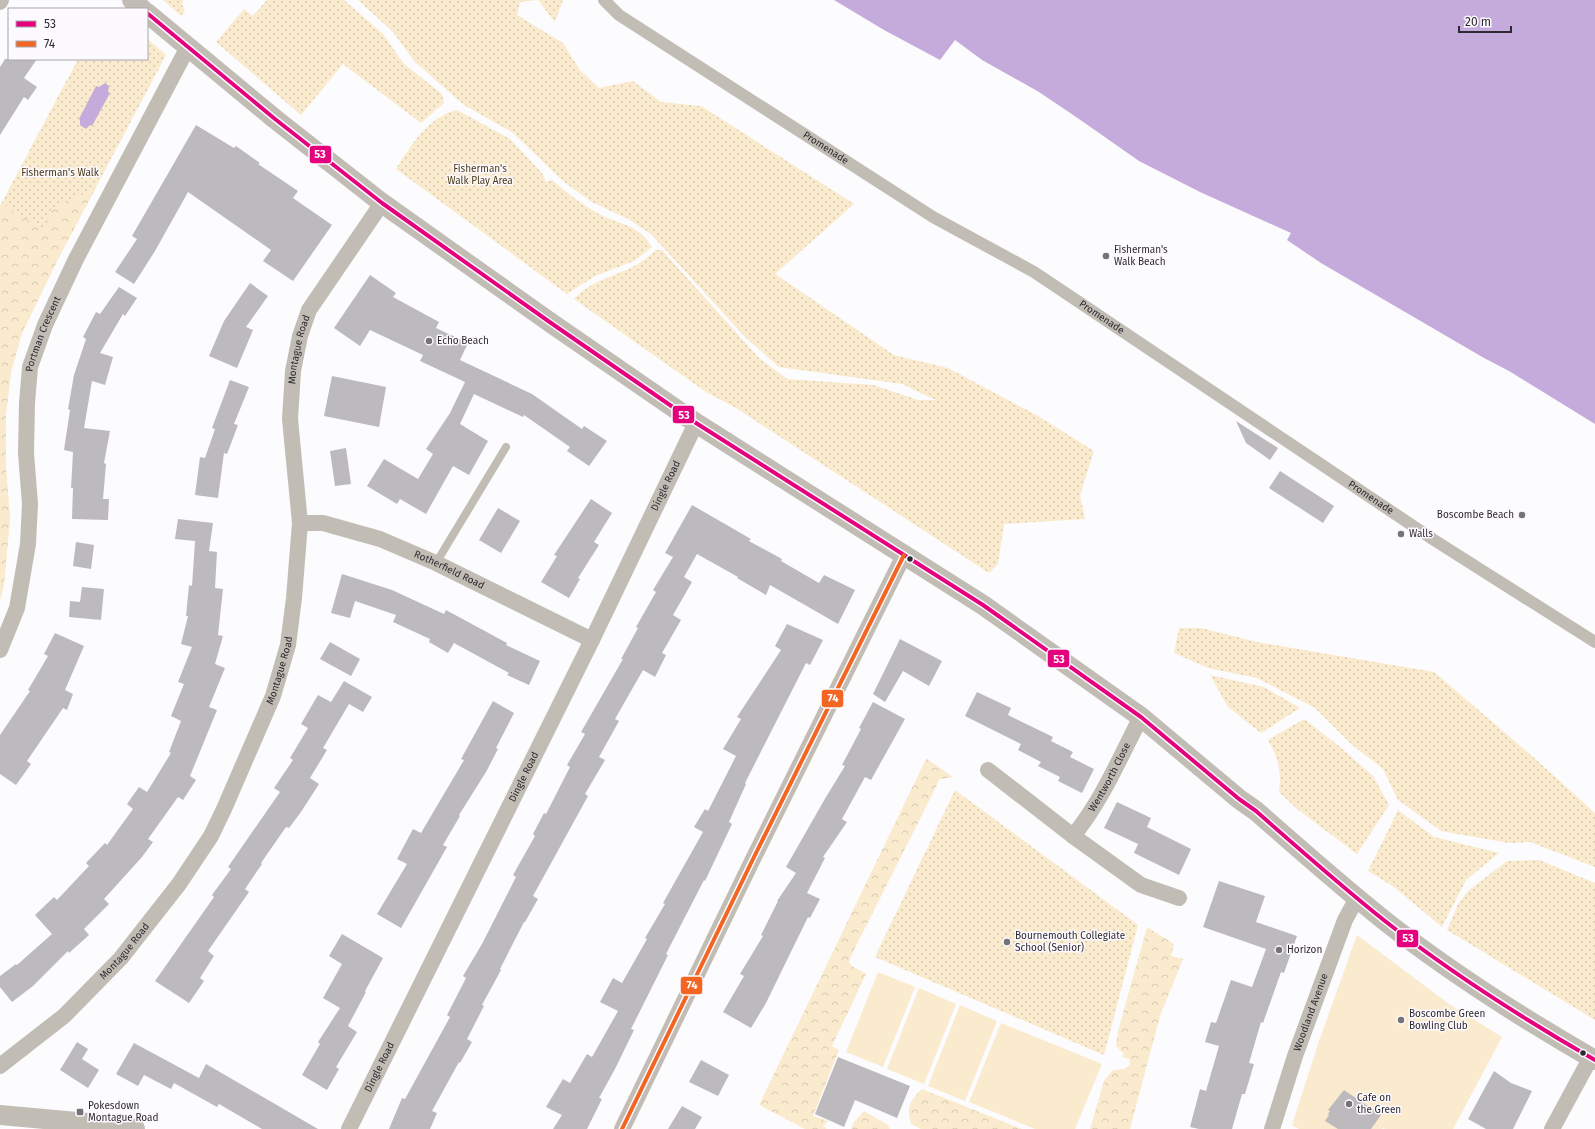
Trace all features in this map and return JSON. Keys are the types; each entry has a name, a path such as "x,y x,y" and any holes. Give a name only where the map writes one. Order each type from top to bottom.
{"street":[{"path":"132,0 141,8"},
{"name":"Promenade","path":"604,0 619,15 933,217 1034,272 1434,540 1595,642"},
{"path":"148,14 275,119 382,203 551,323 696,423 983,605 1141,717 1239,799 1256,811 1357,898 1435,958 1506,1007 1593,1058 1552,1129"},
{"name":"Portman Crescent","path":"0,650 17,608 28,544 30,504 26,453 27,403 30,367 44,325 76,259 188,47"},
{"name":"Montague Road","path":"0,1066 64,1016 121,958 179,884 211,836 224,809 273,696 288,645 294,598 300,523 290,418 293,371 300,336 310,310 382,203"},
{"name":"Dingle Road","path":"349,1129 592,640 696,423"},
{"name":"Rotherfield Road","path":"300,523 323,523 380,540 436,563 592,640"},
{"path":"622,1129 754,857 904,555"},
{"name":"Wentworth Close","path":"1073,836 1086,820 1098,801 1141,717"},
{"path":"988,770 1073,836 1141,885 1179,898"},
{"name":"Woodland Avenue","path":"1272,1129 1295,1056 1313,1006 1345,920 1357,898"},
{"path":"0,1115 121,1126 136,1129"}],"lane":[{"path":"436,563 506,447"}],"green space":[{"path":"163,0 183,0 182,4 185,11 181,16"},
{"path":"267,0 344,0 383,34 404,64 442,94 444,103 421,123 343,64 301,115 216,42 244,9 253,16"},
{"path":"358,0 538,0 520,2 517,15 563,43 580,70 599,88 633,81 661,102 701,106 854,204 775,274 894,355 948,368 1038,416 1094,451 1080,495 1085,519 1004,524 998,564 989,573 736,408 706,392 574,299 588,287 628,269 647,258 656,250 662,250 759,358 787,379 873,385 918,400 936,400 902,384 779,367 746,338 651,234 628,219 592,202 564,182 512,132 464,105 414,61 393,32"},
{"path":"538,0 563,0 555,22"},
{"name":"Fisherman's Walk","path":"148,39 166,55 58,259 22,333 11,372 6,414 6,468 10,518 4,584 0,600 0,206 77,60 148,60"},
{"name":"Fisherman's Walk Play Area","path":"457,110 510,139 542,173 546,182 552,180 590,209 636,230 642,234 652,247 634,261 595,276 567,294 396,169 414,142 429,125 437,119"},
{"path":"95,189 58,259 22,333 11,372 6,414 6,468 10,518 4,584 0,600 0,206 2,203 43,230 54,207"},
{"path":"1179,628 1201,628 1257,642 1434,672 1532,756 1595,813 1595,867 1530,842 1509,843 1441,831 1398,800 1383,769 1351,744 1315,708 1257,678 1208,668 1174,653"},
{"path":"1210,675 1264,687 1300,708 1261,733 1228,707"},
{"path":"1304,719 1339,746 1373,776 1389,805 1357,854 1297,809 1279,792 1280,778 1278,765 1268,740"},
{"path":"927,759 953,777 940,779 851,956 849,962 852,966 866,974 832,1046 839,1050 813,1116 828,1121 823,1126 827,1129 805,1129 759,1105"},
{"path":"955,790 1138,925 1104,1055 875,957"},
{"path":"1398,810 1434,837 1499,853 1466,880 1442,927 1394,887 1368,871"},
{"path":"1539,860 1595,883 1595,1020 1447,930 1458,904 1468,891 1507,861"},
{"path":"1147,927 1174,944 1171,956 1183,959 1160,1016 1130,1129 1090,1129 1104,1081 1112,1071 1127,1068 1130,1064 1129,1059 1122,1057 1124,1054 1116,1046 1118,1031"},
{"name":"Boscombe Green Bowling Club","path":"1357,935 1449,1004 1502,1037 1453,1129 1299,1129 1292,1125 1319,1041"},
{"path":"878,972 915,987 883,1067 846,1052"},
{"path":"919,988 956,1004 924,1084 887,1069"},
{"path":"960,1005 997,1021 965,1101 928,1086"},
{"path":"1001,1023 1102,1064 1075,1129 1035,1129 969,1102"},
{"path":"922,1089 1022,1129 921,1129 911,1124 909,1109 912,1101"},
{"path":"864,1111 888,1125 890,1129 851,1129 854,1122"}],"shaded area":[{"path":"834,0 1595,0 1595,424 1509,371 1321,263 1287,240 1291,233 1200,192 1139,161 1039,92 982,60 955,40 940,60 884,30"},
{"path":"105,83 109,86 108,92 110,93 92,126 90,125 86,129 80,125 79,119 96,86 99,87"}],"building":[{"path":"5,59 36,60 24,78 37,87 28,100 24,97 0,135 0,67"},
{"path":"196,125 234,148 236,146 260,163 258,164 298,191 293,198 332,225 293,281 263,261 271,250 188,192 155,251 134,284 115,272 137,239 132,236"},
{"path":"370,275 396,293 393,297 439,322 436,328 468,343 460,360 532,394 582,429 584,426 607,441 589,466 567,451 570,447 524,415 523,417 474,394 460,424 488,441 469,475 453,466 426,514 400,499 397,504 367,486 384,459 418,479 433,454 426,449 450,413 465,382 420,361 423,355 370,330 360,346 334,328"},
{"path":"250,283 268,296 246,327 253,330 237,368 209,356 224,321"},
{"path":"119,287 137,298 125,316 123,314 100,353 113,357 105,385 92,381 84,428 110,431 104,463 106,464 103,499 109,499 108,520 72,519 73,488 71,488 73,452 64,450 70,410 68,409 74,375 86,339 83,337 96,312 100,314"},
{"path":"332,376 386,387 379,427 324,416"},
{"path":"230,380 249,387 234,424 238,425 227,454 224,453 218,498 195,495 200,457 205,458 215,429 212,428"},
{"path":"1236,421 1278,448 1270,460 1246,443"},
{"path":"346,448 351,484 335,486 330,451"},
{"path":"1280,471 1334,506 1323,523 1269,488"},
{"path":"591,499 612,513 594,542 599,545 578,578 580,579 569,598 541,582 557,556 554,555"},
{"path":"692,505 751,539 749,541 782,559 781,561 819,583 824,575 855,590 838,624 770,585 766,595 697,554 684,577 692,582 673,615 681,620 662,653 666,655 655,677 643,670 615,719 619,721 599,757 605,760 585,794 588,796 533,896 538,899 524,922 482,1005 484,1006 467,1039 472,1042 460,1063 459,1062 432,1111 437,1113 430,1129 389,1129 402,1098 405,1099 450,1017 447,1015 466,978 463,976 482,944 516,877 513,875 535,836 533,834 544,813 546,814 570,767 567,765 585,734 581,732 623,659 621,659 638,628 636,627 656,592 653,590 673,557 665,553"},
{"path":"498,508 520,521 501,553 479,540"},
{"path":"178,519 213,523 209,551 217,552 215,588 223,589 218,635 223,636 215,664 225,668 209,707 217,710 190,776 196,780 183,800 178,797 148,839 153,842 142,857 104,899 109,904 84,929 89,935 69,953 68,951 33,986 12,1002 0,987 0,976 16,964 17,965 52,934 35,915 54,897 57,900 89,866 86,863 105,843 107,845 133,809 127,804 139,787 147,792 171,753 169,752 181,721 171,716 184,684 178,682 192,647 181,644 188,616 186,616 189,585 192,586 195,541 175,539"},
{"path":"76,542 94,545 91,569 73,566"},
{"path":"342,574 392,590 444,614 446,610 507,643 506,645 540,661 529,685 507,675 509,673 454,643 448,653 429,642 430,639 393,622 396,615 355,601 350,618 331,613"},
{"path":"82,587 104,589 101,620 69,617 70,601 80,602"},
{"path":"787,624 823,640 810,665 806,663 745,783 746,784 729,822 732,824 705,881 704,880 666,954 668,955 631,1029 634,1030 599,1098 602,1099 587,1129 553,1129 562,1115 546,1107 563,1079 570,1083 587,1054 592,1057 618,1011 600,1002 613,978 622,983 647,939 645,938 665,904 663,903 703,832 694,827 705,809 708,811 736,756 723,749 741,719 737,717 781,650 775,646"},
{"path":"55,633 84,646 65,690 73,694 67,710 63,708 27,761 31,764 16,785 0,774 0,735 30,691 28,690 48,656 44,654"},
{"path":"900,639 942,661 929,686 903,671 885,702 873,694"},
{"path":"330,642 360,659 351,676 320,659"},
{"path":"344,681 372,697 363,712 349,704 323,748 327,750 310,778 319,784 301,812 289,828 286,827 261,863 262,864 245,889 249,892 208,951 214,956 200,978 204,981 189,1003 155,981 214,897 212,895 231,869 228,867 280,792 274,788 293,760 290,758 308,728 301,724 318,695 331,702"},
{"path":"977,692 1011,708 1008,715 1053,737 1051,741 1073,752 1070,757 1094,769 1082,793 1058,781 1060,777 1038,766 1041,762 1018,750 1021,744 965,716"},
{"path":"493,701 514,713 496,748 498,749 486,772 459,815 460,816 443,845 447,847 401,928 377,914 407,864 397,859 413,829 421,833 464,760 461,759"},
{"path":"873,702 905,719 871,780 865,777 842,819 847,822 823,857 825,858 807,893 820,899 810,918 808,917 766,1003 751,1028 723,1012 744,976 740,974 763,936 761,935 777,901 796,873 786,867 845,766 842,765"},
{"path":"1117,802 1151,818 1147,827 1191,849 1179,875 1134,853 1138,844 1104,828"},
{"path":"1219,881 1265,896 1256,922 1297,936 1284,973 1281,972 1263,1023 1261,1022 1249,1063 1254,1064 1245,1094 1242,1094 1232,1129 1199,1129 1190,1127 1200,1089 1206,1091 1219,1046 1205,1042 1211,1022 1216,1023 1231,980 1252,987 1266,949 1203,927"},
{"path":"342,934 383,958 348,1026 357,1032 336,1067 339,1069 327,1090 302,1075 320,1044 318,1042 340,1008 323,998 342,964 329,956"},
{"path":"77,1042 88,1049 82,1059 99,1070 88,1088 60,1070"},
{"path":"134,1043 199,1078 206,1064 318,1129 262,1129 219,1104 217,1107 174,1083 171,1089 144,1075 138,1086 116,1074"},
{"path":"838,1057 910,1086 897,1118 855,1100 844,1127 815,1114"},
{"path":"701,1060 729,1075 718,1096 689,1082"},
{"path":"1494,1071 1511,1083 1532,1091 1513,1129 1486,1129 1468,1119"},
{"name":"Cafe on the Green","path":"1344,1090 1381,1115 1371,1129 1338,1129 1325,1121 1329,1115 1328,1114 1330,1111 1328,1110"},
{"path":"682,1106 702,1117 695,1129 668,1129"}],"transit line":[{"name":"53","path":"148,14 275,119 382,203 551,323 696,423 983,605 1141,717 1239,799 1256,811 1352,894 1435,959 1487,994 1595,1060"},
{"name":"74","path":"622,1129 754,857 904,555"}],"place":[{"name":"Fisherman's Walk Beach","path":"1106,256"},
{"name":"Echo Beach","path":"429,341"},
{"name":"Boscombe Beach","path":"1522,515"},
{"name":"Walls","path":"1401,534"},
{"name":"Bournemouth Collegiate School (Senior)","path":"1007,942"},
{"name":"Horizon","path":"1279,950"},
{"name":"Boscombe Green Bowling Club","path":"1401,1020"},
{"name":"Cafe on the Green","path":"1349,1104"},
{"name":"Pokesdown Montague Road","path":"80,1112"}]}
